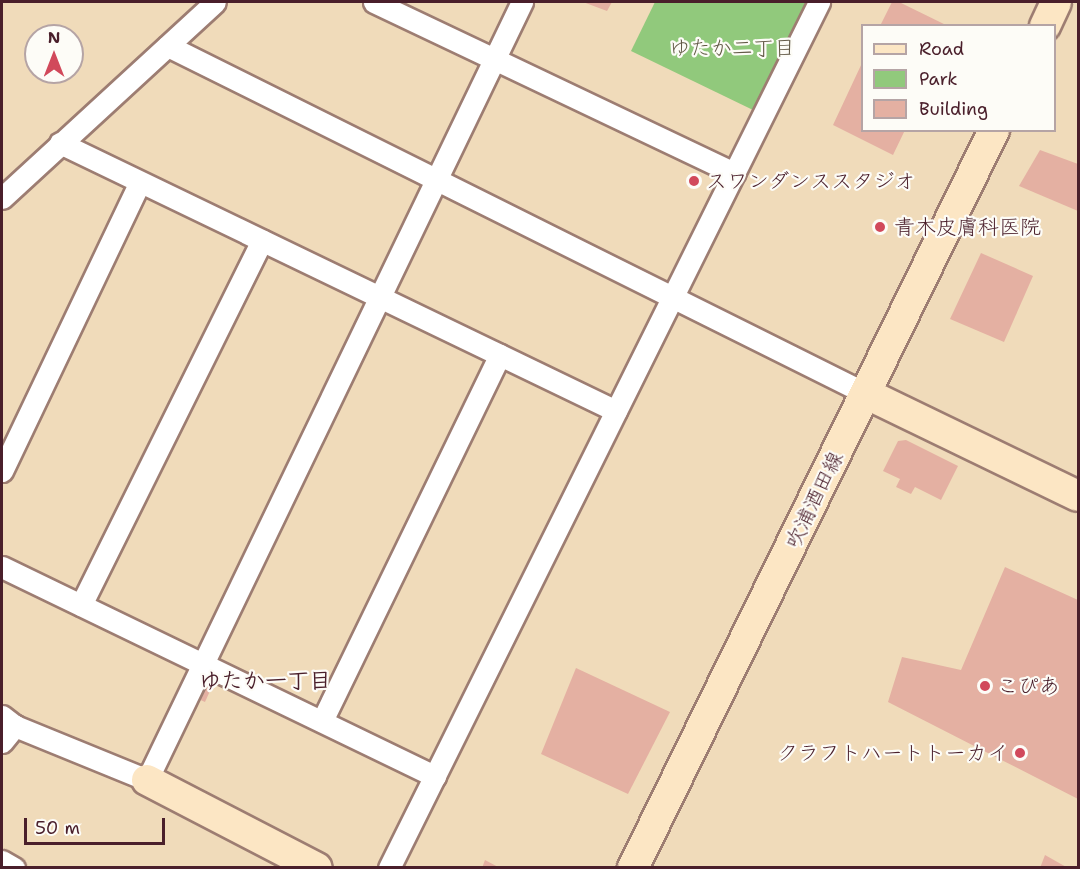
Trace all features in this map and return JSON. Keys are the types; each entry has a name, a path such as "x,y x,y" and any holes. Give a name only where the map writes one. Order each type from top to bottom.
{"main road":[{"path":"1046,24 1056,2"},
{"name":"吹浦酒田線","path":"633,867 867,394 993,132"},
{"path":"867,394 1078,496"},
{"path":"147,780 317,867"}],"street":[{"path":"2,198 215,2"},
{"path":"374,2 734,173"},
{"path":"6,728 147,780 522,2"},
{"path":"389,867 819,2"},
{"path":"168,46 867,394"},
{"path":"60,143 616,411"},
{"path":"2,471 140,182"},
{"path":"81,605 262,241"},
{"path":"322,721 500,355"},
{"path":"2,567 435,776"},
{"path":"2,861 14,867"}],"green space":[{"name":"ゆたか二丁目","path":"655,2 807,2 753,110 631,51"}],"building":[{"path":"583,2 612,2 607,11"},
{"path":"892,2 899,2 944,24 881,24"},
{"path":"861,65 861,132 904,132 893,155 833,125"},
{"path":"1040,150 1078,164 1078,211 1019,186"},
{"path":"981,253 1033,276 1004,342 950,319"},
{"path":"906,440 958,466 941,500 915,487 911,494 896,487 900,479 883,471 898,441"},
{"name":"こぴあ","path":"1005,567 1078,600 1078,799 888,702 902,657 961,670"},
{"path":"576,668 670,712 628,794 541,754"},
{"path":"196,673 214,682 205,702 187,694"},
{"path":"1045,855 1068,868 1040,868"},
{"path":"485,860 500,868 482,868"}],"place":[{"name":"スワンダンススタジオ","path":"694,181"},
{"name":"青木皮膚科医院","path":"880,227"},
{"name":"こぴあ","path":"985,686"},
{"name":"クラフトハートトーカイ","path":"1020,753"}],"district":[{"name":"ゆたか一丁目","path":"265,681"}]}
